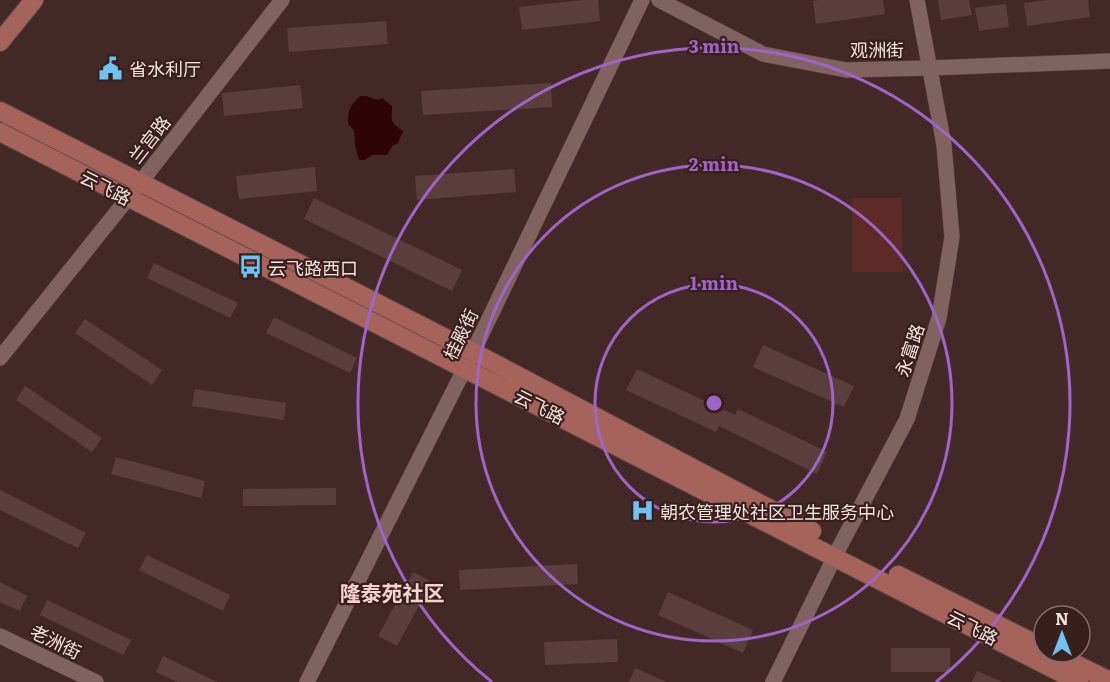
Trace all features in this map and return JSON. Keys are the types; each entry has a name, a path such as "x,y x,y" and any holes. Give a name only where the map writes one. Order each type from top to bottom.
{"main road":[{"path":"0,42 34,0"},
{"name":"云飞路","path":"0,111 140,183 469,360 838,551 1079,682"},
{"name":"云飞路","path":"0,132 128,198 469,360"},
{"name":"云飞路","path":"838,551 1032,642"},
{"path":"1076,664 1110,681"}],"street":[{"name":"兰宫路","path":"0,358 282,0"},
{"name":"桂殿街","path":"307,682 469,360 642,0"},
{"name":"观洲街","path":"659,0 762,54 846,70 1110,61"},
{"name":"永富路","path":"773,682 907,419 939,318 952,237 944,145 917,0"},
{"name":"老洲街","path":"0,636 96,682"}],"shaded area":[{"path":"360,96 378,100 382,98 392,106 392,121 403,131 398,143 393,145 387,155 372,155 365,160 359,160 354,130 348,124 348,115 350,108"},
{"path":"852,198 902,198 903,272 852,272"}],"building":[{"path":"598,0 600,21 522,30 519,7"},
{"path":"883,0 885,14 816,24 813,1"},
{"path":"938,0 969,0 972,15 941,20"},
{"path":"1047,0 1088,0 1090,17 1027,26 1024,3"},
{"path":"1006,4 1009,27 979,31 975,8"},
{"path":"386,21 388,44 289,52 287,28"},
{"path":"551,83 552,107 423,115 421,91"},
{"path":"300,85 303,108 224,116 222,93"},
{"path":"315,167 317,191 239,199 236,176"},
{"path":"514,169 516,192 417,200 415,176"},
{"path":"314,198 462,270 452,291 304,219"},
{"path":"154,263 238,303 230,318 147,278"},
{"path":"274,317 357,358 350,373 266,333"},
{"path":"85,319 162,370 152,385 75,333"},
{"path":"763,345 854,386 844,407 753,367"},
{"path":"637,369 735,415 738,409 827,452 817,474 719,426 716,432 626,390"},
{"path":"25,386 102,438 92,452 16,400"},
{"path":"195,389 286,403 284,420 192,406"},
{"path":"116,457 205,481 201,498 111,474"},
{"path":"336,488 336,505 243,506 243,489"},
{"path":"0,490 86,533 78,548 0,510"},
{"path":"147,555 230,595 223,611 139,570"},
{"path":"577,564 578,584 460,590 459,570"},
{"path":"413,572 432,582 397,646 378,636"},
{"path":"0,582 27,596 20,611 0,602"},
{"path":"668,592 753,630 743,653 658,615"},
{"path":"47,600 131,640 123,655 40,615"},
{"path":"617,639 618,662 545,665 544,642"},
{"path":"891,648 950,648 950,672 891,672"},
{"path":"163,656 217,682 177,682 156,672"},
{"path":"635,668 667,682 629,682"},
{"path":"977,671 1003,682 972,682"}],"place":[{"name":"省水利厅","path":"111,68"},
{"name":"云飞路西口","path":"250,267"},
{"name":"朝农管理处社区卫生服务中心","path":"642,511"}],"district":[{"name":"隆泰苑社区","path":"392,591"}]}
